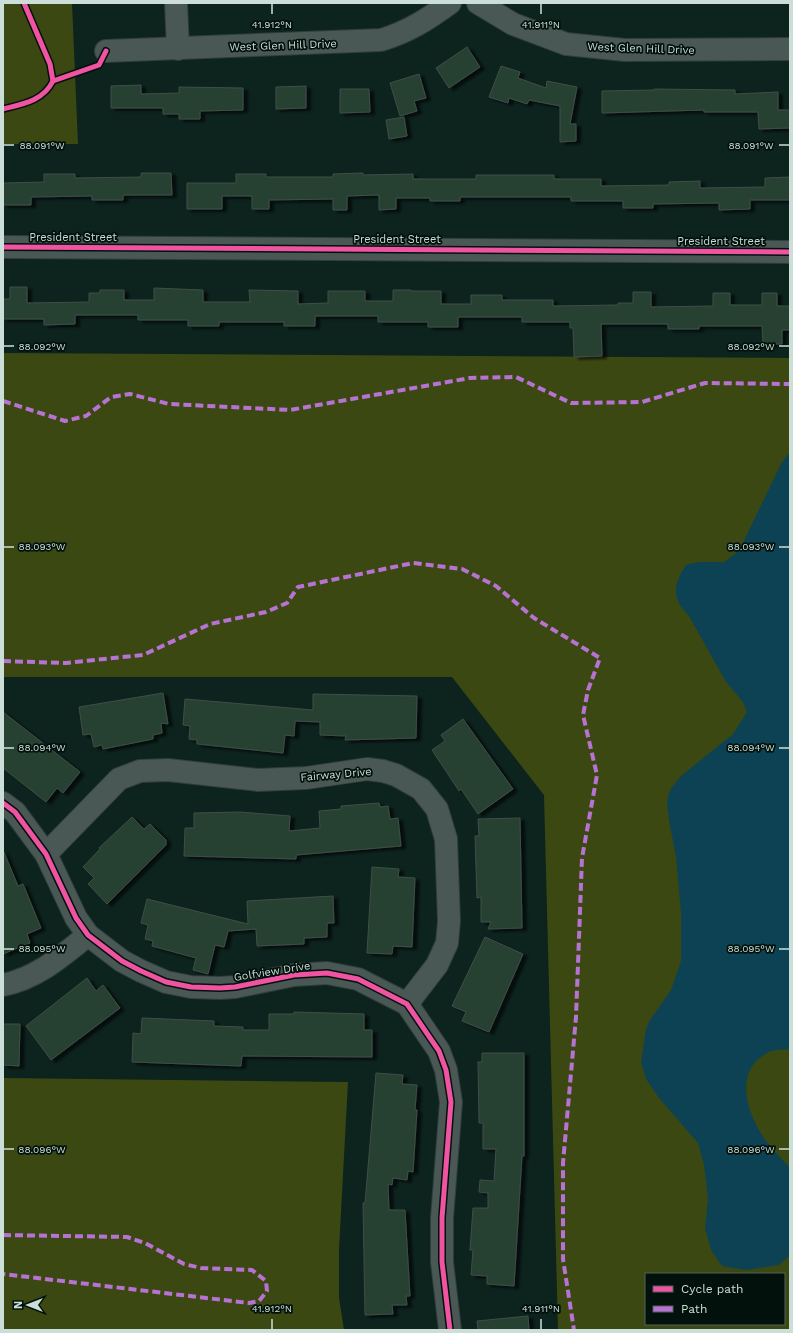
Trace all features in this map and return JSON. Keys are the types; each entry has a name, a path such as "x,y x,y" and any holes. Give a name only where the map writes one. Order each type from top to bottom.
{"street":[{"path":"176,3 178,49"},
{"name":"West Glen Hill Drive","path":"106,51 382,40 400,34 421,24 450,3"},
{"name":"West Glen Hill Drive","path":"478,3 513,24 566,44 625,50 790,49"},
{"name":"President Street","path":"3,247 790,252"},
{"name":"Fairway Drive","path":"46,854 119,780 140,771 168,770 258,780 306,778 367,770 383,771 396,775 421,788 437,809 446,839 449,921 446,943 437,965 407,1004"},
{"name":"Golfview Drive","path":"3,803 15,812 46,854 76,918 88,936 122,961 141,971 166,982 191,987 235,987 294,975 327,973 358,980 407,1004 439,1051 446,1070 451,1102 442,1218 442,1262 450,1330"},
{"path":"3,985 20,982 43,971 88,936"}],"green space":[{"path":"3,3 72,3 78,144 3,144"},
{"path":"3,353 790,358 790,1330 558,1330 544,795 452,677 3,677"},
{"path":"3,1078 348,1082 339,1249 339,1298 344,1330 3,1330"}],"water":[{"path":"790,452 790,1049 771,1051 758,1059 751,1068 747,1078 746,1089 750,1111 760,1132 770,1146 790,1168 790,1255 779,1265 746,1270 722,1266 711,1250 705,1228 708,1198 704,1165 698,1143 659,1098 646,1079 641,1062 646,1029 650,1020 671,990 681,961 681,913 676,857 667,802 670,790 681,776 733,734 747,712 743,702 726,682 689,616 679,603 676,585 686,565 699,562 724,562 739,551 782,462"}],"building":[{"path":"467,47 480,67 449,88 436,68"},
{"path":"501,66 520,72 518,78 546,88 547,81 577,87 570,124 576,124 576,141 560,142 560,106 529,100 527,104 509,98 508,103 489,97"},
{"path":"419,74 426,98 414,101 417,111 400,116 390,83"},
{"path":"141,85 141,94 179,93 179,87 243,88 243,110 200,111 200,119 179,119 179,114 163,114 163,108 111,108 111,86"},
{"path":"306,86 306,108 276,109 276,87"},
{"path":"340,89 369,89 370,112 340,113"},
{"path":"654,89 735,90 735,94 778,92 778,110 790,110 790,128 759,129 758,112 704,112 704,110 602,113 602,91"},
{"path":"404,117 407,136 389,139 386,120"},
{"path":"141,173 171,173 172,195 123,195 123,200 92,200 92,196 31,197 31,205 3,205 3,183 44,182 44,174 75,174 75,178 141,177"},
{"path":"363,173 363,175 413,174 413,179 476,179 476,175 554,175 554,179 601,179 601,186 669,185 669,182 700,181 700,188 765,187 765,178 790,177 790,200 750,200 750,209 719,210 719,203 653,204 653,208 623,208 623,201 571,201 571,197 460,197 460,201 430,201 430,198 396,198 396,209 379,210 379,195 347,196 347,210 333,210 333,199 269,200 269,209 252,209 252,196 222,196 222,209 187,209 187,183 236,183 236,174 266,174 266,177 333,177 333,174"},
{"path":"10,287 27,287 27,303 89,302 89,293 100,293 100,290 124,290 124,300 154,300 154,288 203,290 203,302 250,302 249,290 298,291 298,304 328,303 328,291 365,291 365,301 393,301 393,290 441,291 441,304 471,304 471,295 502,295 502,300 553,300 553,306 618,305 618,303 633,303 633,292 651,292 651,307 713,306 713,293 730,293 730,305 762,305 762,293 777,293 777,306 790,306 790,330 782,330 782,344 763,344 762,326 699,326 699,329 668,329 668,324 601,324 602,356 574,357 573,328 570,328 570,322 522,322 522,317 458,317 458,327 428,327 428,322 378,322 378,316 315,316 315,326 284,326 284,322 219,322 219,326 188,326 188,320 138,320 138,315 75,315 75,324 44,325 44,319 3,319 3,299 10,299"},
{"path":"163,693 168,724 161,723 162,733 153,735 153,739 103,749 102,745 94,747 91,734 83,735 79,707"},
{"path":"313,694 417,696 416,738 345,740 346,736 320,735 320,722 295,721 294,736 285,735 283,753 197,744 197,740 189,739 190,726 183,725 185,699 313,710"},
{"path":"3,712 80,772 63,793 57,788 46,802 3,768"},
{"path":"463,719 513,789 478,814 461,789 459,791 432,750 445,741 441,735"},
{"path":"379,803 380,807 388,806 390,819 398,818 401,846 296,855 296,859 184,856 185,828 194,828 194,813 240,812 290,816 289,831 320,828 319,811 341,809 341,806"},
{"path":"132,817 144,829 150,824 166,840 166,845 107,904 88,884 94,878 83,867 100,849 99,848"},
{"path":"520,818 522,928 488,929 491,922 481,922 481,897 477,898 475,836 479,836 478,819"},
{"path":"3,850 18,886 23,884 41,928 27,934 30,943 3,954"},
{"path":"372,867 399,869 398,877 415,878 412,947 393,946 392,954 367,953"},
{"path":"333,896 334,923 327,923 327,937 304,938 304,944 257,946 256,929 228,931 224,947 215,945 208,974 193,970 196,958 152,946 153,941 145,939 148,925 141,923 147,899 248,924 247,901"},
{"path":"485,937 523,954 489,1032 462,1021 466,1012 452,1006"},
{"path":"87,978 96,991 103,985 120,1008 51,1060 26,1026"},
{"path":"294,1012 364,1014 364,1030 372,1030 372,1057 242,1056 241,1066 132,1062 133,1033 141,1034 142,1018 214,1021 214,1026 243,1027 243,1030 269,1030 269,1014 294,1014"},
{"path":"3,1024 20,1024 19,1066 3,1065"},
{"path":"482,1053 524,1053 524,1156 522,1156 514,1286 487,1284 487,1276 471,1275 473,1250 470,1250 473,1208 488,1208 488,1193 479,1192 480,1180 494,1181 496,1149 483,1149 483,1123 479,1123 478,1062 482,1062"},
{"path":"376,1073 403,1075 402,1084 417,1085 413,1172 408,1171 407,1180 393,1178 392,1185 388,1184 389,1210 405,1210 410,1296 406,1296 407,1305 392,1305 393,1314 365,1315 363,1203 365,1203"},
{"path":"528,1316 529,1330 478,1330 477,1321"}],"marked path":[{"path":"3,401 65,421 86,416 111,397 130,394 169,404 290,410 470,378 516,377 571,403 642,402 705,383 790,384"},
{"path":"3,661 66,663 143,655 210,624 266,612 287,603 298,587 413,563 462,569 496,586 534,618 600,658 588,690 583,715 597,775 582,858 576,1017 563,1163 563,1259 574,1330"},
{"path":"3,1235 127,1237 145,1243 184,1264 201,1268 252,1270 266,1281 267,1291 259,1301 249,1303 3,1274"}],"cycle path":[{"path":"3,109 32,101 44,93 53,81 50,64 24,3"},
{"path":"53,81 99,65 106,51"},
{"path":"3,247 790,252"},
{"path":"3,803 15,812 46,854 76,918 88,935 122,961 141,971 166,982 191,987 220,988 235,987 294,975 327,973 358,979 407,1004 439,1051 446,1070 451,1102 442,1218 442,1262 450,1330"}]}
